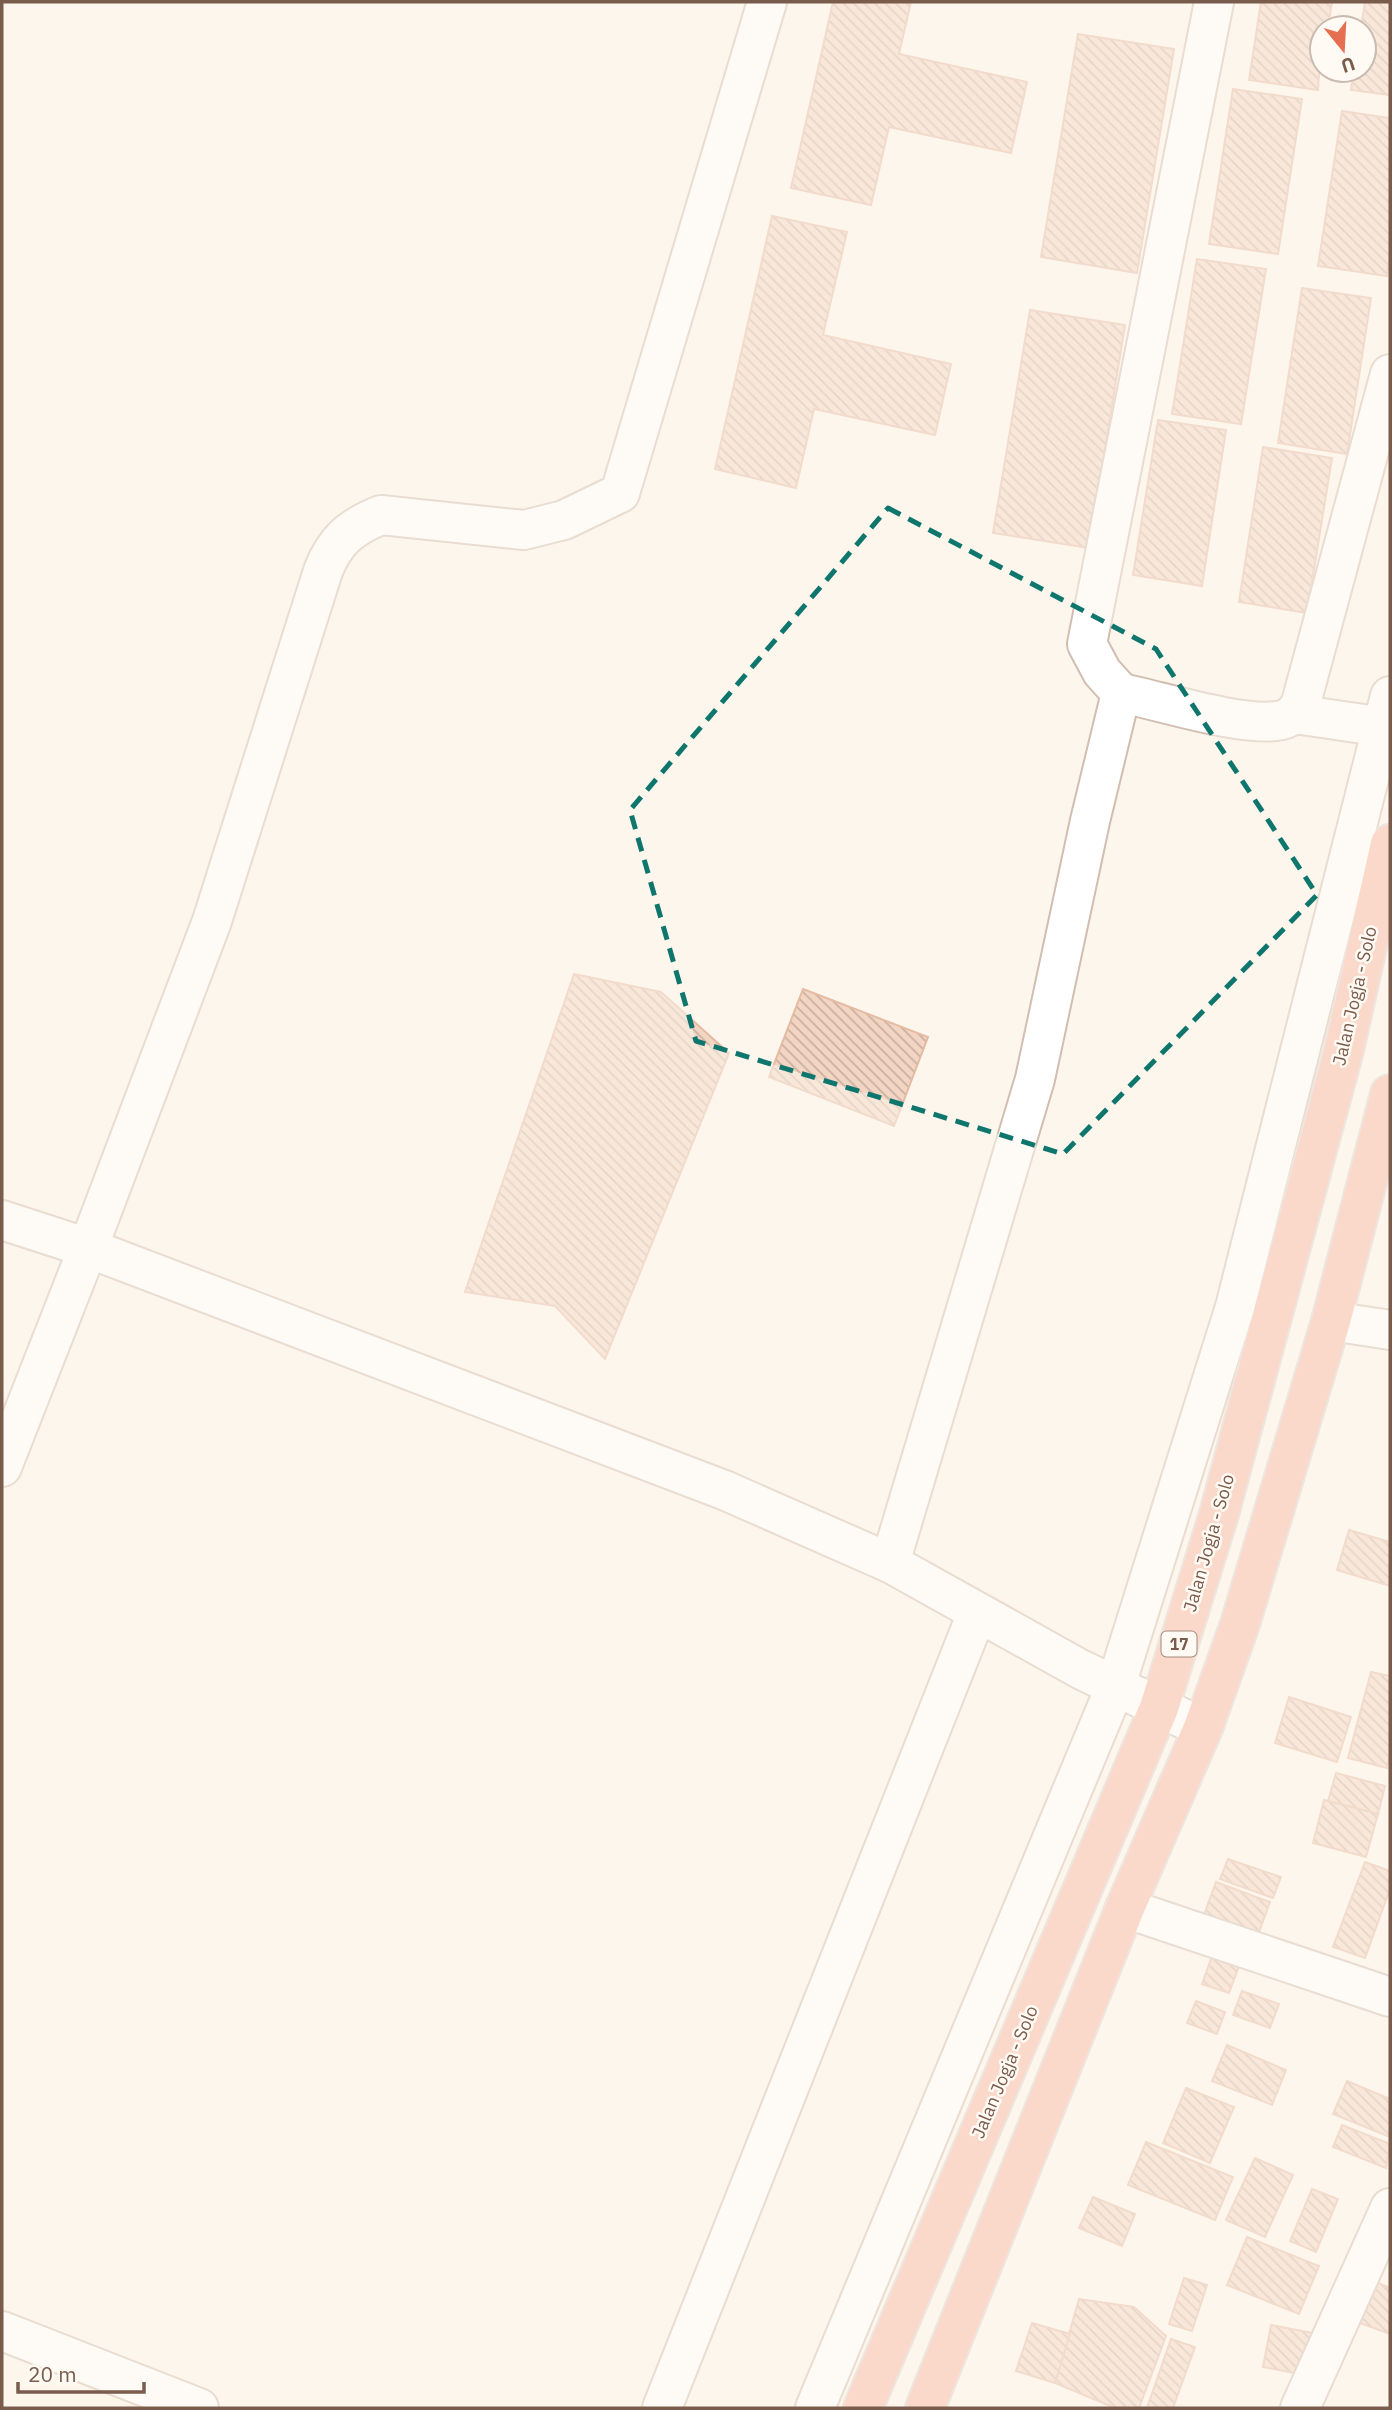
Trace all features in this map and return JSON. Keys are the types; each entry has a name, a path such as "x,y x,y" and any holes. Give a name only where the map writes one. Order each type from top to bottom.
{"highway":[{"name":"Jalan Jogja - Solo","path":"863,2408 1159,1708 1219,1514 1336,1077 1390,844"},
{"path":"925,2408 1125,1908 1203,1728 1240,1624 1331,1321 1390,1094"}],"street":[{"path":"2,1467 212,921 330,552 340,537 381,514 524,530 564,520 620,493 767,2"},
{"path":"815,2408 1116,1685 1235,1307 1388,717 1295,714 1277,721 1251,721 1121,693 1102,672 1087,644 1214,2"},
{"path":"1295,714 1305,690 1390,374"},
{"path":"890,1563 1035,1079 1090,821 1121,693"},
{"path":"2,1220 88,1248 724,1490 890,1563 977,1613 1159,1708 1203,1728"},
{"path":"1331,1321 1390,1330"},
{"path":"662,2408 977,1613"},
{"path":"1125,1908 1390,1997"},
{"path":"1300,2408 1390,2208"},
{"path":"2,2331 199,2408"}],"highlighted area":[{"path":"888,508 1156,649 1317,895 1063,1154 696,1041 630,810"}],"building":[{"path":"833,2 911,2 899,54 1027,82 1011,153 889,127 871,205 791,188"},
{"path":"1261,2 1332,2 1330,14 1308,14 1308,84 1318,84 1318,90 1249,80"},
{"path":"1365,2 1390,2 1390,95 1351,90 1352,84 1378,84 1378,14 1363,14"},
{"path":"1078,34 1174,49 1137,273 1041,257"},
{"path":"1233,89 1302,99 1278,254 1209,244"},
{"path":"1342,111 1390,118 1390,254 1387,276 1318,266"},
{"path":"772,216 847,232 823,335 951,364 935,435 814,409 796,488 715,469"},
{"path":"1197,259 1266,269 1241,424 1172,414"},
{"path":"1302,288 1371,298 1347,454 1278,443"},
{"path":"1030,310 1125,325 1089,548 993,533"},
{"path":"1158,420 1226,430 1202,586 1133,575"},
{"path":"1263,447 1332,458 1307,613 1239,602"},
{"path":"574,974 661,992 729,1053 605,1359 555,1306 465,1292"},
{"path":"803,989 928,1037 894,1126 769,1077"},
{"path":"1349,1530 1390,1542 1390,1586 1337,1570"},
{"path":"1371,1672 1390,1676 1390,1755 1387,1768 1348,1758"},
{"path":"1289,1697 1351,1717 1337,1762 1275,1743"},
{"path":"1336,1773 1385,1786 1378,1814 1328,1801"},
{"path":"1324,1800 1378,1814 1366,1857 1313,1843"},
{"path":"1228,1859 1281,1877 1273,1898 1220,1879"},
{"path":"1365,1862 1390,1871 1390,1889 1365,1958 1333,1947"},
{"path":"1216,1882 1270,1902 1258,1935 1204,1915"},
{"path":"1212,1956 1239,1966 1229,1993 1202,1984"},
{"path":"1242,1991 1279,2004 1270,2028 1233,2015"},
{"path":"1196,2001 1225,2012 1217,2034 1187,2023"},
{"path":"1227,2045 1286,2070 1272,2105 1212,2081"},
{"path":"1347,2081 1390,2099 1390,2137 1333,2114"},
{"path":"1186,2088 1234,2107 1210,2163 1163,2143"},
{"path":"1342,2125 1390,2144 1386,2168 1333,2147"},
{"path":"1146,2142 1233,2177 1215,2220 1128,2185"},
{"path":"1255,2158 1293,2175 1265,2237 1226,2220"},
{"path":"1312,2189 1338,2199 1316,2252 1290,2241"},
{"path":"1093,2197 1135,2214 1122,2246 1079,2228"},
{"path":"1247,2237 1319,2266 1299,2314 1227,2285"},
{"path":"1184,2278 1207,2285 1192,2331 1169,2324"},
{"path":"1376,2282 1390,2288 1390,2334 1360,2323"},
{"path":"1079,2299 1134,2307 1166,2336 1139,2408 1115,2408 1055,2383"},
{"path":"1032,2323 1070,2334 1055,2383 1016,2371"},
{"path":"1271,2325 1313,2333 1305,2375 1263,2367"},
{"path":"1171,2339 1195,2347 1173,2408 1147,2408"}]}
